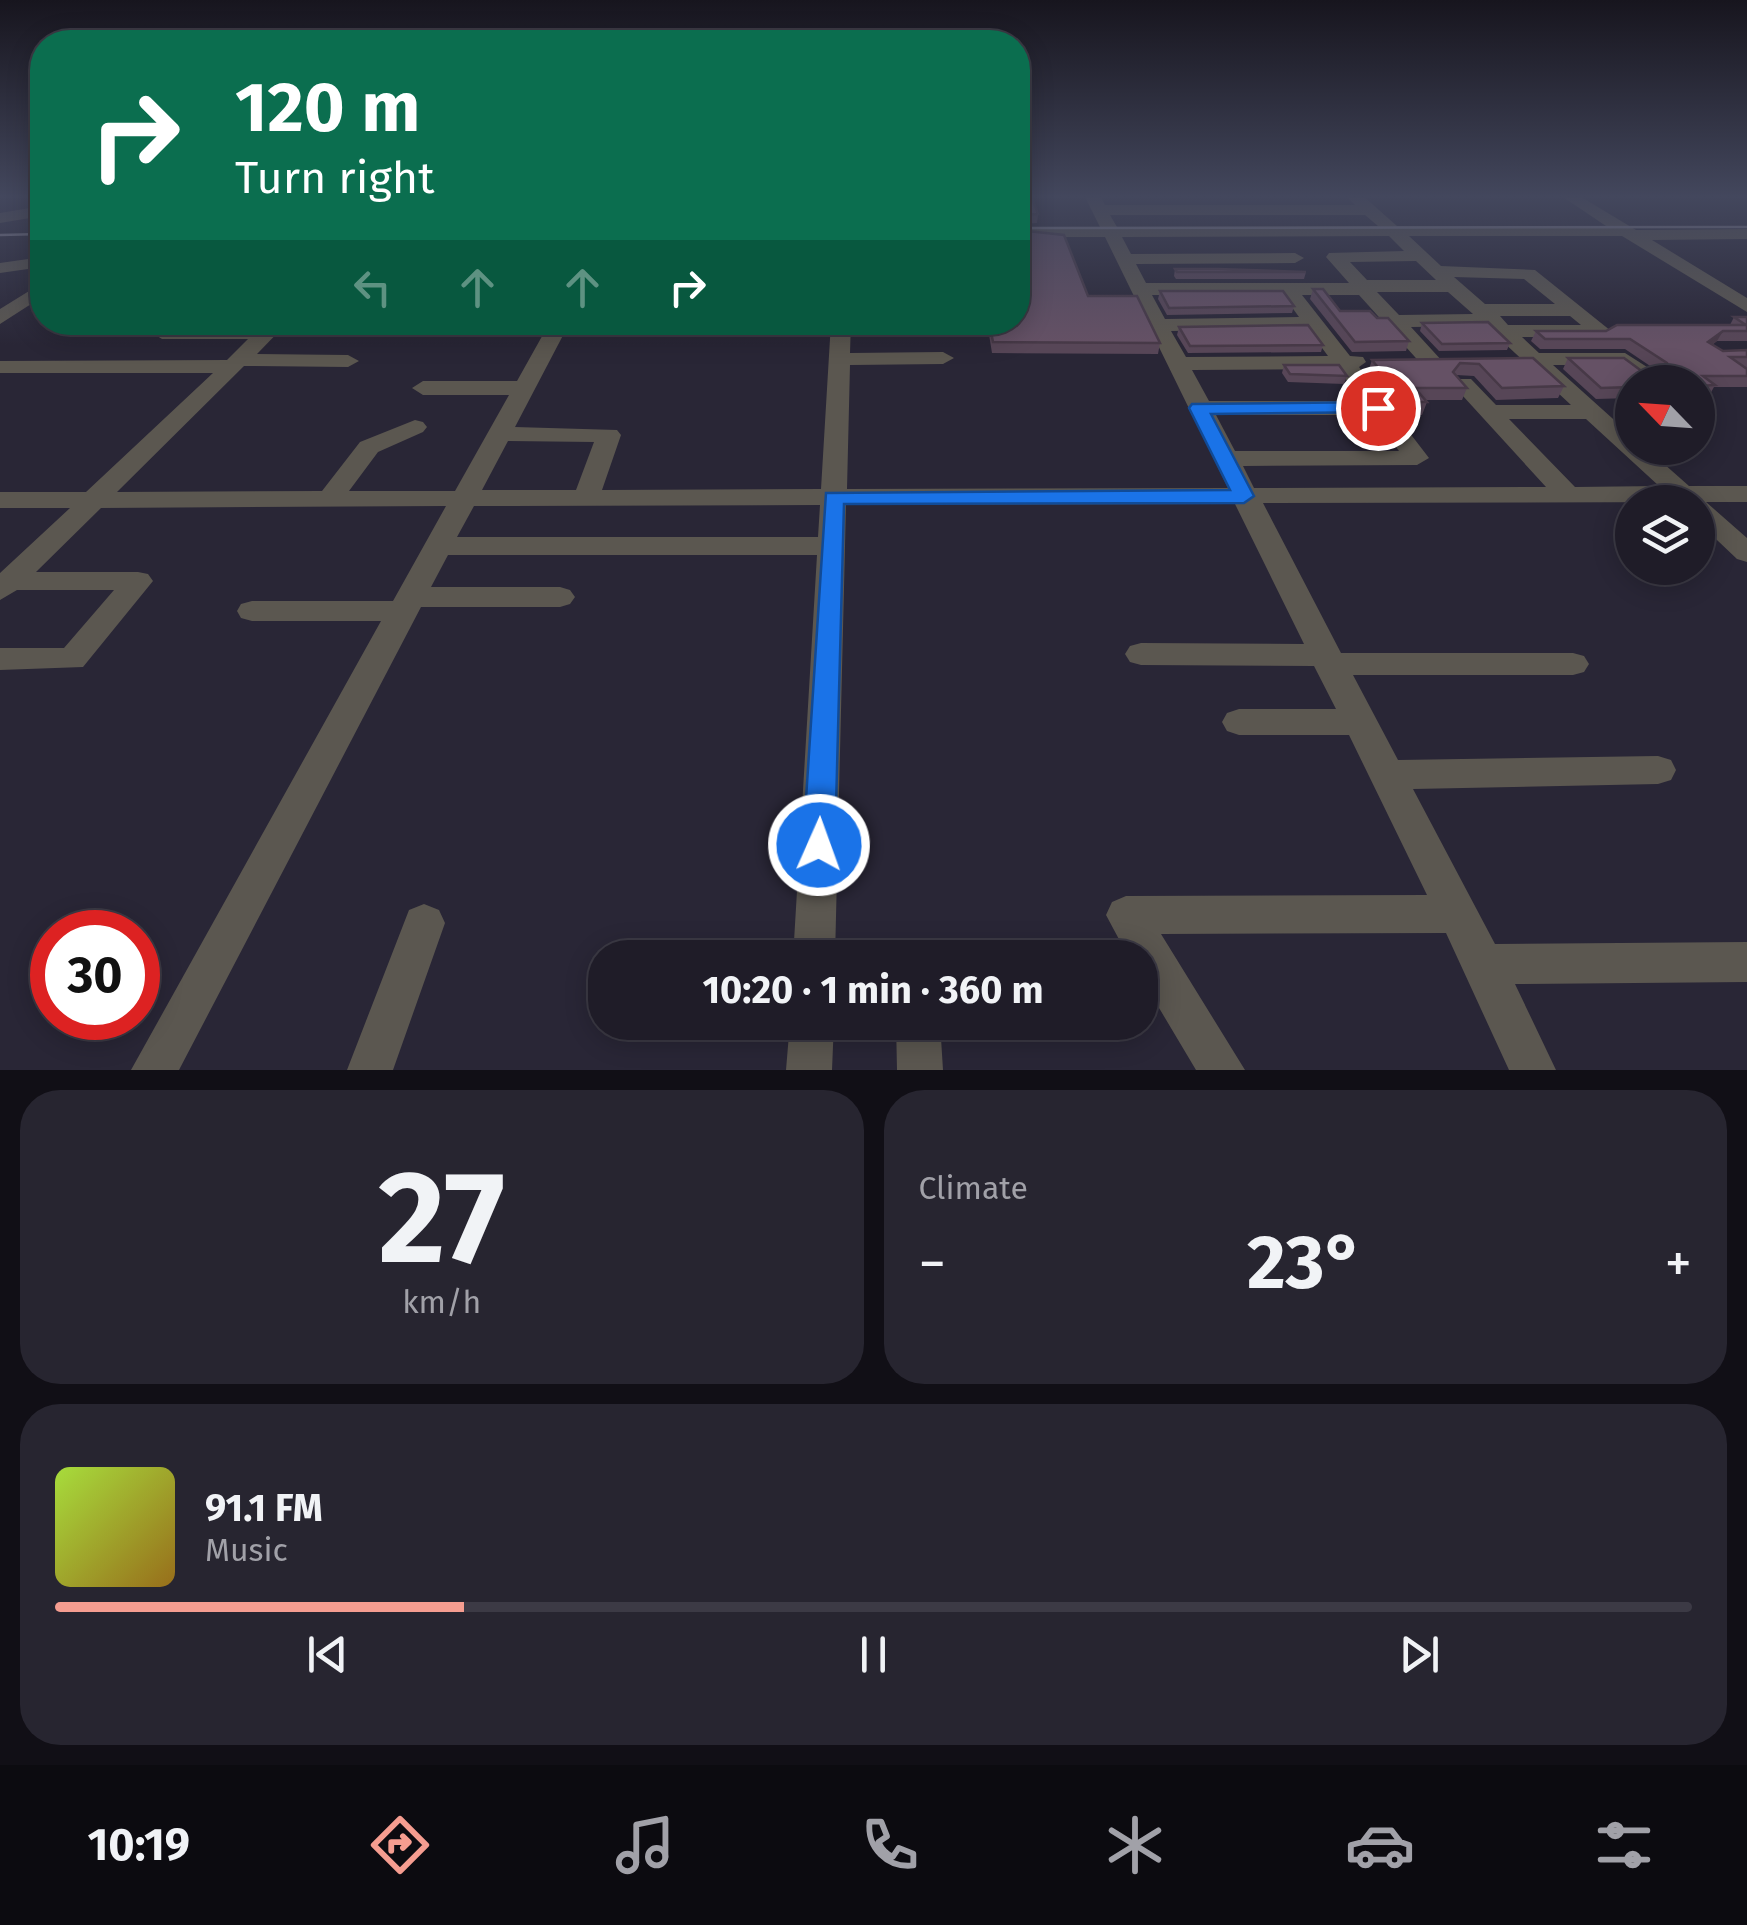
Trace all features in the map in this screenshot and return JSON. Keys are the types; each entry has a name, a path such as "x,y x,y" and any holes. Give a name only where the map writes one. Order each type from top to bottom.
{"street":[{"path":"1117,245 1484,964 1533,1070"},
{"path":"1410,245 1671,485"},
{"path":"1649,245 1747,306"},
{"path":"1176,364 1441,361 1394,320 1334,257 1422,256"},
{"path":"1124,259 1294,258"},
{"path":"0,268 30,264"},
{"path":"1139,289 1363,287 1529,274 1601,330 1494,320 1394,320"},
{"path":"1717,288 1747,288"},
{"path":"1224,459 1417,458 1288,289"},
{"path":"0,297 30,291"},
{"path":"0,318 30,297"},
{"path":"1494,320 1574,310"},
{"path":"1157,325 1314,323"},
{"path":"5,585 265,335"},
{"path":"154,1070 553,335"},
{"path":"815,940 841,335"},
{"path":"840,359 942,358"},
{"path":"1502,361 1625,359 1632,365"},
{"path":"0,367 348,361"},
{"path":"1463,384 1568,495"},
{"path":"423,388 524,388"},
{"path":"1199,408 1378,408"},
{"path":"1490,412 1592,412"},
{"path":"330,498 369,447 415,427"},
{"path":"500,434 609,435 587,498"},
{"path":"1715,498 1747,494"},
{"path":"644,546 658,497"},
{"path":"0,500 1615,498"},
{"path":"1715,524 1747,553"},
{"path":"438,546 832,546"},
{"path":"0,659 72,658 138,582 5,585"},
{"path":"252,611 560,597"},
{"path":"1141,654 1573,664"},
{"path":"1239,722 1359,722"},
{"path":"1386,775 1658,770"},
{"path":"1222,1070 1126,915 1458,914"},
{"path":"370,1070 424,923"},
{"path":"1484,964 1747,962"},
{"path":"810,1070 811,1040"},
{"path":"919,1040 920,1070"}],"building":[{"path":"1030,245 1068,245 1088,296 1137,296 1160,343 993,342 992,335 1030,335"},
{"path":"1175,269 1218,269 1306,272 1177,272"},
{"path":"1313,289 1323,289 1340,311 1370,311 1377,318 1388,318 1409,341 1355,342"},
{"path":"1160,291 1283,291 1294,306 1169,308"},
{"path":"1734,317 1747,317 1747,331 1723,331 1708,342 1723,351 1747,350 1747,357 1730,357 1747,369 1747,376 1715,376 1715,365 1667,365 1630,339 1545,339 1536,331 1606,331 1617,325 1746,325"},
{"path":"1488,322 1510,343 1442,344 1422,323"},
{"path":"1308,325 1323,345 1190,346 1179,327"},
{"path":"1533,358 1564,386 1502,388 1479,364 1460,363 1453,372 1467,388 1415,388 1427,402 1406,402 1372,360"},
{"path":"1568,358 1624,358 1633,365 1615,365 1615,388 1601,388"},
{"path":"1284,365 1339,365 1347,376 1290,374"}],"route":[{"path":"819,845 834,497 1244,496 1199,408 1378,408"}]}
